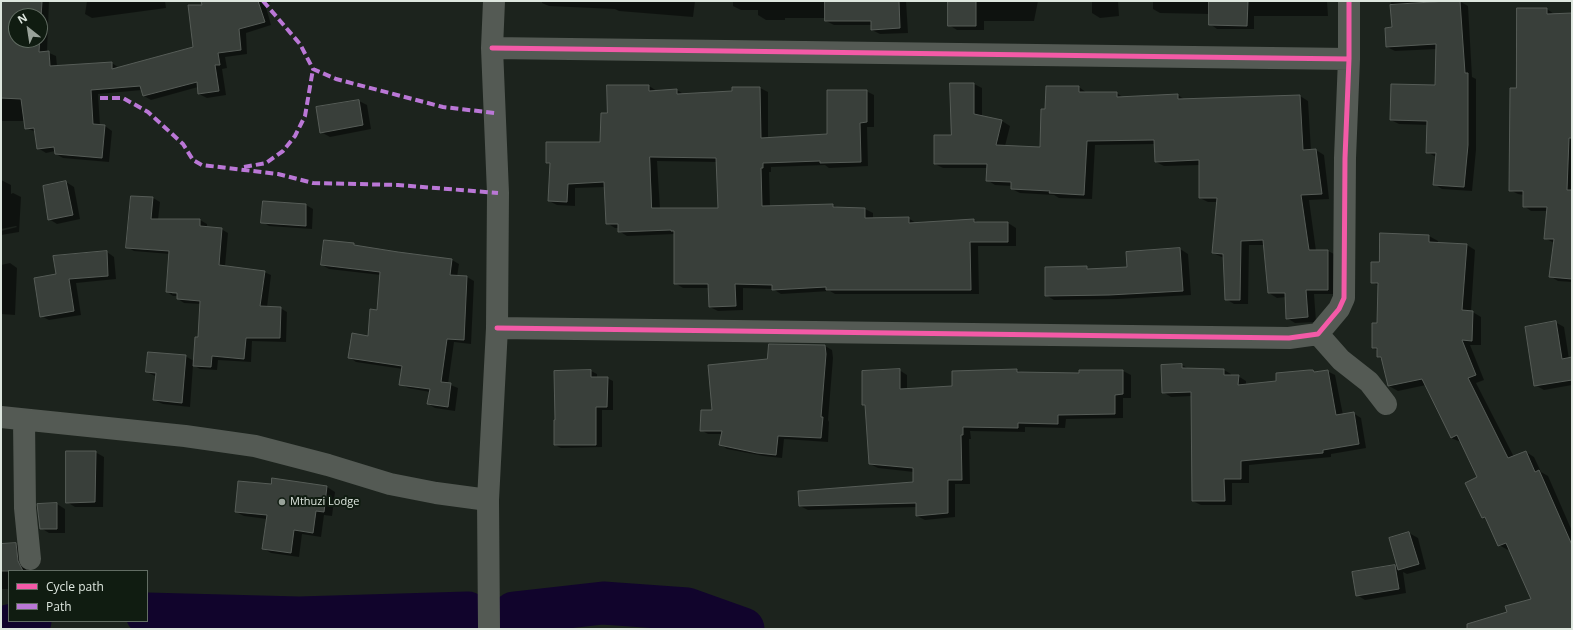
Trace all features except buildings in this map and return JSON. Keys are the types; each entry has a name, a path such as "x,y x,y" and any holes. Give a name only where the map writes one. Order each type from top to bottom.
{"street":[{"path":"489,629 488,500 497,328 498,193 492,48 494,1"},
{"path":"497,328 1289,338 1318,334 1339,309 1344,298 1345,158 1349,59 1349,1"},
{"path":"492,48 1349,59"},
{"path":"1318,334 1341,360 1369,382 1386,404"},
{"path":"1,418 185,436 255,446 328,464 390,484 436,493 488,500"},
{"path":"24,420 25,508 30,559"}],"waterway":[{"path":"514,613 603,603 687,609 743,629"},
{"path":"148,614 299,618 468,613"},
{"path":"1,628 26,622"}],"marked path":[{"path":"263,1 300,44 313,69 336,79 443,107 495,113"},
{"path":"244,167 266,163 283,151 295,136 305,116 313,69"},
{"path":"100,98 123,98 148,112 183,144 193,160 202,165 278,174 313,183 398,185 498,193"}],"cycle path":[{"path":"497,328 1289,338 1318,334 1339,309 1344,298 1345,158 1349,59 1349,1"},
{"path":"492,48 1349,59"}],"place":[{"name":"Mthuzi Lodge","path":"282,502"}]}
